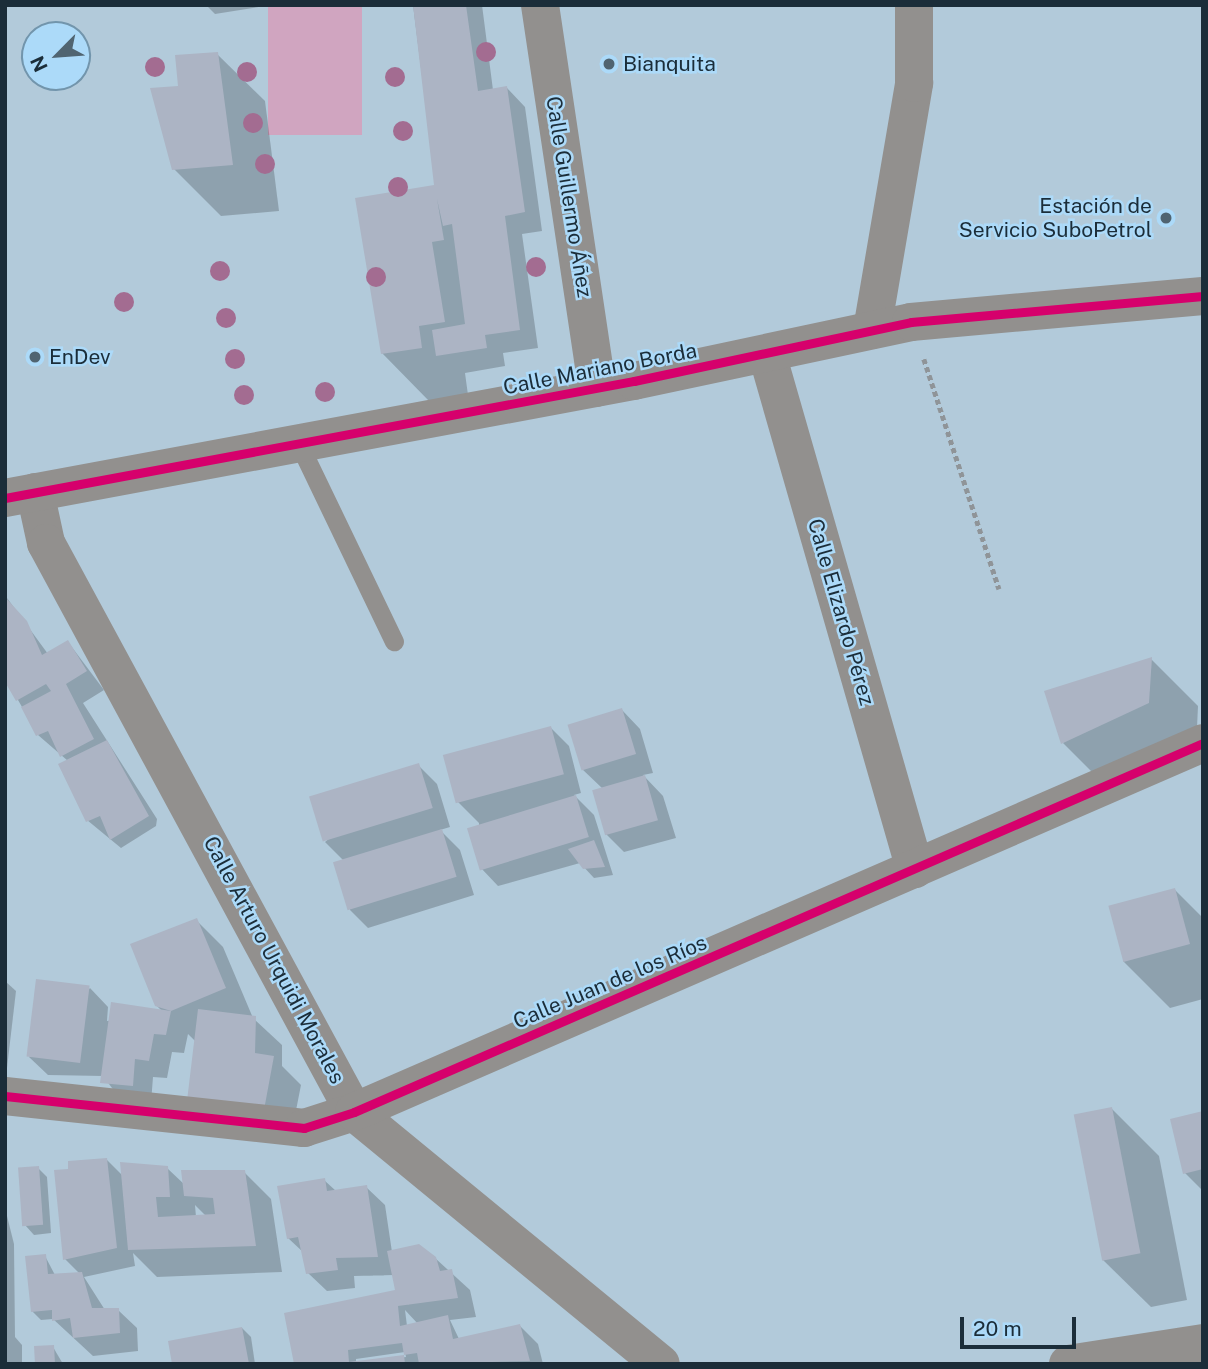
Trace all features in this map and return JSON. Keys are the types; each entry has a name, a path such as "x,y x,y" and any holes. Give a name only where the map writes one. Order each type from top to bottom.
{"street":[{"name":"Calle Guillermo Áñez","path":"540,5 597,388"},
{"path":"872,330 914,83 914,5"},
{"name":"Calle Mariano Borda","path":"20,495 597,388 767,354 911,321 1203,296"},
{"name":"Calle Elizardo Pérez","path":"767,354 915,869"},
{"name":"Calle Arturo Urquidi Morales","path":"20,495 354,1112 661,1364"},
{"name":"Calle Juan de los Ríos","path":"5,1096 303,1128 354,1112 1203,743"},
{"path":"1068,1364 1203,1343"}],"lane":[{"path":"299,444 394,641"}],"path":[{"path":"911,321 999,589"}],"shaded area":[{"path":"268,5 362,5 362,135 268,135"}],"building":[{"path":"413,5 466,5 478,91 507,86 525,212 505,216 520,330 485,335 487,348 436,356 432,330 465,324 452,224 443,226 437,199 444,240 432,242 445,322 419,326 422,348 381,354 355,198 434,185"},
{"path":"218,52 233,165 172,170 150,88 178,86 175,55"},
{"path":"5,597 27,621 42,655 68,640 87,671 66,684 94,739 60,757 48,731 36,736 21,707 51,691 46,684 16,701 5,682"},
{"path":"1152,657 1149,703 1061,744 1044,691"},
{"path":"622,708 636,754 582,771 567,725"},
{"path":"551,726 564,774 456,803 443,755"},
{"path":"107,740 149,816 110,840 100,816 86,822 58,764"},
{"path":"419,763 433,808 323,842 309,797"},
{"path":"645,775 658,820 605,835 592,790"},
{"path":"576,795 589,837 480,870 467,828"},
{"path":"442,829 457,877 348,910 333,862"},
{"path":"594,840 605,867 583,869 568,849"},
{"path":"1175,888 1190,944 1123,962 1108,906"},
{"path":"197,918 226,988 171,1011 155,1006 130,944"},
{"path":"36,979 90,986 80,1063 26,1056"},
{"path":"111,1002 171,1011 166,1035 154,1034 149,1061 135,1059 133,1086 100,1083"},
{"path":"198,1009 256,1016 255,1053 274,1056 264,1110 187,1101"},
{"path":"1112,1107 1140,1253 1102,1261 1074,1114"},
{"path":"1203,1111 1203,1169 1183,1174 1170,1119"},
{"path":"107,1158 117,1248 63,1260 54,1170 68,1169 68,1161"},
{"path":"120,1162 168,1166 170,1197 156,1197 158,1217 215,1214 213,1198 184,1196 181,1170 245,1170 256,1246 128,1250"},
{"path":"39,1166 43,1225 22,1226 18,1167"},
{"path":"325,1178 327,1191 367,1185 378,1257 336,1258 338,1270 306,1274 298,1237 287,1239 277,1186"},
{"path":"419,1244 436,1257 440,1271 452,1269 458,1298 398,1306 400,1326 448,1315 453,1339 520,1324 530,1361 419,1364 417,1353 404,1355 405,1364 294,1364 284,1313 395,1290 387,1251","holes":["402,1343 404,1355 349,1362 348,1350"]},
{"path":"46,1254 48,1274 82,1272 92,1308 119,1308 120,1333 73,1338 70,1318 52,1321 52,1310 31,1312 25,1256"},
{"path":"242,1327 249,1364 172,1364 168,1341"},
{"path":"54,1345 55,1364 35,1364 34,1346"}],"cycle path":[{"path":"5,498 634,381 911,322 1203,296"},
{"path":"5,1096 304,1128 354,1112 1203,743"}],"place":[{"name":"Bianquita","path":"609,64"},
{"name":"Estación de Servicio SuboPetrol","path":"1166,218"},
{"name":"EnDev","path":"35,357"}]}
